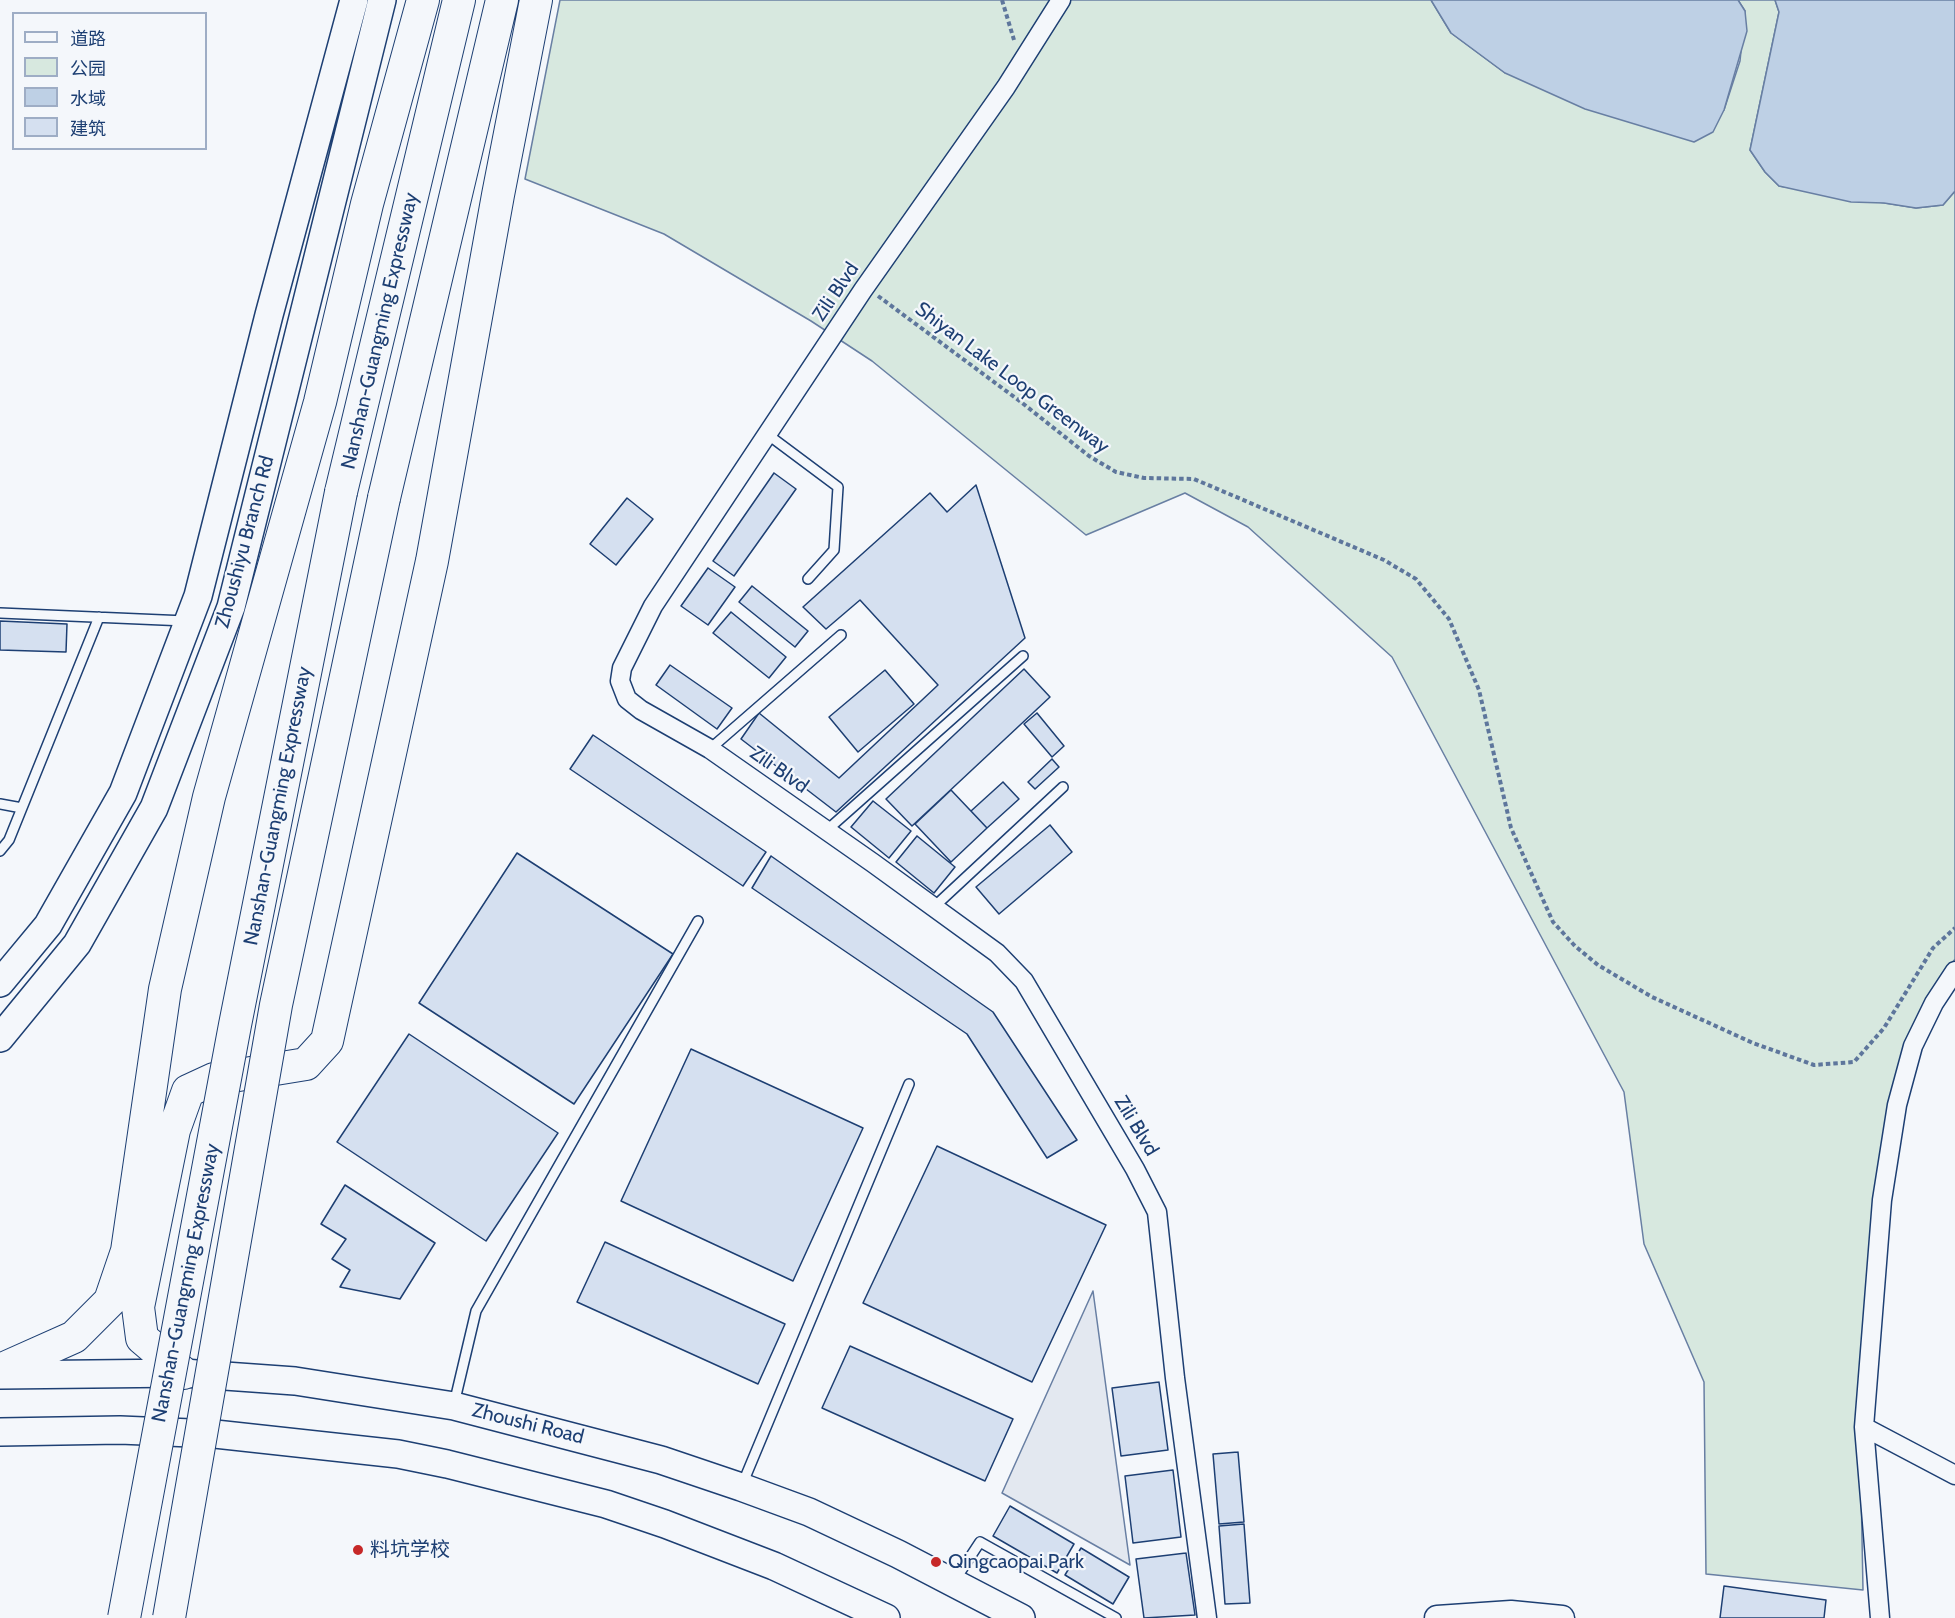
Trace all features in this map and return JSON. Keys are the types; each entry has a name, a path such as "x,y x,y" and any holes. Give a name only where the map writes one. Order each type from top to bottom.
{"highway":[{"path":"0,1370 74,1337 110,1301 128,1251 165,989 208,796 320,402 367,204 423,0"},
{"name":"Nanshan-Guangming Expressway","path":"124,1618 234,1025 341,492 459,0"},
{"name":"Nanshan-Guangming Expressway","path":"170,1618 276,1005 384,498 502,0"},
{"path":"183,1373 142,1338 138,1307 174,1130 188,1091 214,1079 306,1064 327,1041 432,561 498,195 536,0"}],"main road":[{"name":"Zhoushiyu Branch Rd","path":"0,983 48,925 123,793 189,621 198,596 269,315 354,0"},
{"name":"Zhoushiyu Branch Rd","path":"0,1038 77,944 154,808 231,607 382,0"},
{"name":"Zhoushi Road","path":"0,1375 183,1373 295,1381 454,1406 638,1454 741,1487 819,1517 954,1582 1021,1618"},
{"path":"0,1432 120,1430 215,1434 398,1454 447,1464 606,1504 665,1524 774,1566 886,1618"}],"street":[{"name":"Zili Blvd","path":"1061,0 1021,64 863,290 653,606 622,668 620,681 627,699 710,749 934,907 997,953 1024,981 1153,1200 1160,1231 1175,1378 1207,1618"},
{"path":"1880,1618 1864,1427 1882,1200 1897,1105 1913,1046 1934,1003 1955,971"},
{"path":"1864,1427 1955,1475"},
{"path":"1437,1618 1511,1612 1562,1618"}],"lane":[{"path":"767,434 838,487 834,550 808,579"},
{"path":"0,613 189,621"},
{"path":"0,851 9,840 99,617"},
{"path":"710,749 841,635"},
{"path":"826,831 1023,656"},
{"path":"934,907 1063,787"},
{"path":"0,804 22,808"},
{"path":"454,1406 476,1311 698,921"},
{"path":"741,1487 909,1084"},
{"path":"954,1582 980,1542 1116,1618"}],"path":[{"path":"1002,0 1021,64"},
{"name":"Shiyan Lake Loop Greenway","path":"882,285 875,295 1021,402 1089,456 1116,472 1144,478 1194,479 1384,560 1416,579 1449,619 1479,690 1511,828 1536,887 1553,922 1598,965 1697,1020 1753,1043 1814,1065 1854,1062 1884,1028 1933,948 1955,928"}],"green space":[{"path":"560,0 1431,0 1451,33 1505,73 1724,110 1740,61 1745,11 1738,0 1775,0 1779,12 1750,150 1765,172 1779,186 1916,208 1943,205 1955,191 1955,959 1906,1043 1861,1486 1863,1590 1706,1574 1704,1382 1644,1244 1624,1092 1392,657 1248,527 1185,493 1086,535 872,361 811,321 664,234 525,179"}],"shaded area":[{"path":"1093,1291 1130,1565 1002,1493"}],"water":[{"path":"1431,0 1738,0 1745,11 1747,31 1724,110 1713,132 1694,142 1585,109 1505,73 1451,33"},
{"path":"1775,0 1955,0 1955,191 1943,205 1916,208 1884,203 1851,202 1779,186 1765,172 1750,150 1779,12"}],"building":[{"path":"774,473 796,489 734,576 713,561"},
{"path":"976,485 1025,638 836,812 741,739 759,713 839,778 938,685 860,600 826,629 803,607 930,493 947,512"},
{"path":"627,498 653,519 616,565 590,544"},
{"path":"708,568 735,587 708,625 681,606"},
{"path":"752,586 808,631 795,647 739,602"},
{"path":"731,612 786,657 769,678 713,633"},
{"path":"0,621 67,624 66,652 0,650"},
{"path":"670,665 732,708 717,729 656,685"},
{"path":"1024,669 1050,697 912,826 886,799"},
{"path":"885,670 914,704 858,752 829,717"},
{"path":"1037,713 1064,746 1052,757 1024,724"},
{"path":"593,735 766,852 743,886 570,769"},
{"path":"1052,759 1059,767 1035,789 1028,782"},
{"path":"1003,782 1019,799 987,828 971,811"},
{"path":"951,790 987,828 951,862 915,824"},
{"path":"873,801 911,831 889,858 851,827"},
{"path":"1050,825 1072,852 999,914 976,887"},
{"path":"917,836 955,867 934,893 896,862"},
{"path":"517,853 673,954 574,1104 419,1003"},
{"path":"771,856 993,1012 1077,1140 1047,1158 967,1034 752,888"},
{"path":"409,1034 558,1133 486,1241 337,1142"},
{"path":"691,1049 863,1128 793,1281 621,1201"},
{"path":"937,1146 1106,1225 1032,1382 863,1303"},
{"path":"345,1185 435,1243 400,1299 340,1287 350,1270 332,1259 346,1239 321,1224"},
{"path":"605,1242 785,1324 758,1384 577,1302"},
{"path":"850,1346 1013,1419 985,1481 822,1408"},
{"path":"1159,1382 1168,1450 1121,1456 1112,1388"},
{"path":"1238,1452 1244,1522 1219,1524 1213,1454"},
{"path":"1173,1470 1181,1537 1133,1543 1125,1476"},
{"path":"1010,1506 1074,1544 1057,1573 993,1536"},
{"path":"1244,1524 1250,1603 1225,1604 1219,1526"},
{"path":"1081,1548 1129,1577 1113,1604 1065,1575"},
{"path":"1186,1553 1195,1615 1144,1618 1136,1559"},
{"path":"1724,1586 1826,1600 1824,1618 1720,1618"}],"place":[{"name":"料坑学校","path":"358,1550"},
{"name":"Qingcaopai Park","path":"936,1562"}]}
